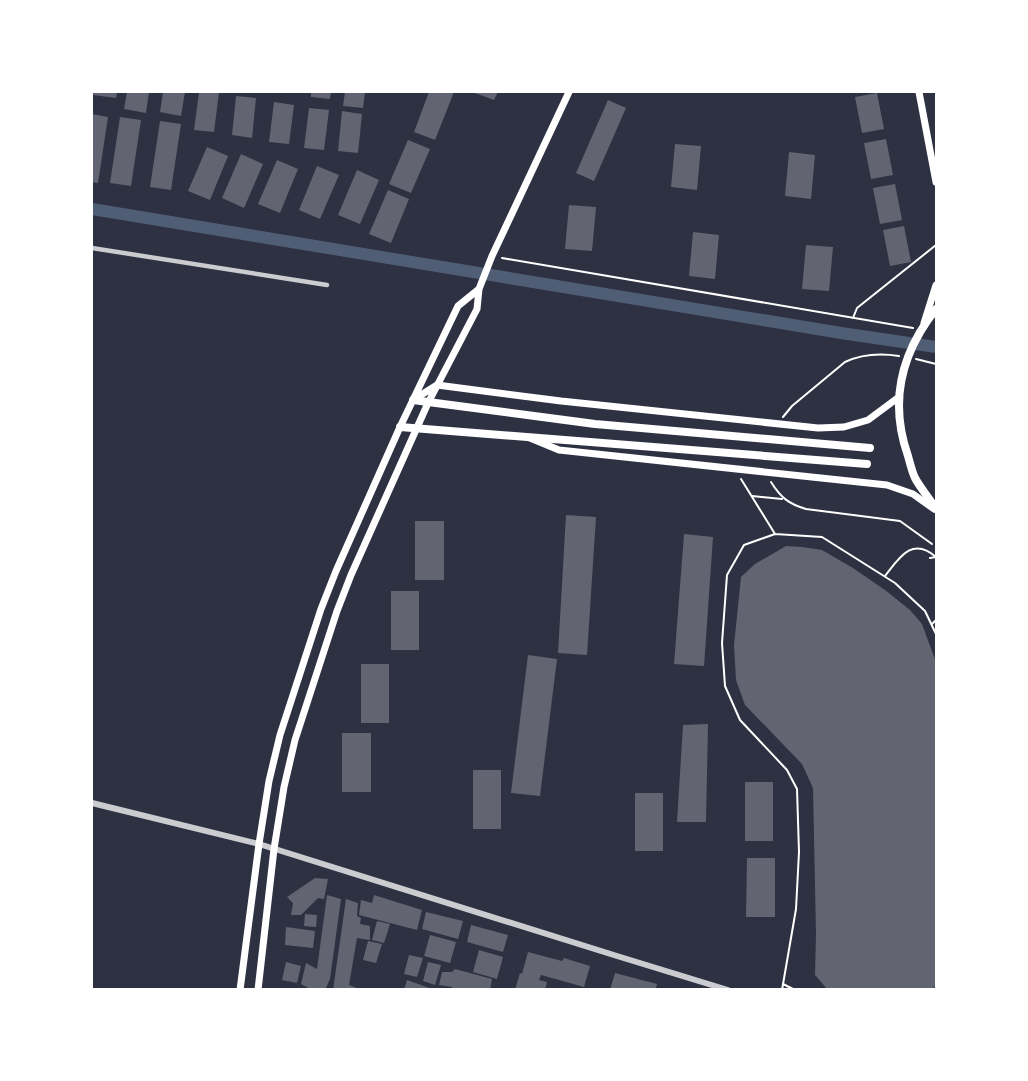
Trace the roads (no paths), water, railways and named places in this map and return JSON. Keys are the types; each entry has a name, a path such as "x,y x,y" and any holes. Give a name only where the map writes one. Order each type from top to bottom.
{"main road":[{"path":"258,990 274,849 284,787 295,740 337,611 351,574 428,403 477,309 479,288 492,256 569,92"},
{"path":"919,92 936,182"},
{"path":"936,285 905,367 899,397 901,439 915,478 936,510"},
{"path":"240,990 268,781 280,735 321,609 400,427 459,306 479,288"},
{"path":"920,327 936,309"},
{"path":"413,400 437,385 561,401 818,428 844,427 868,420 899,397"},
{"path":"413,400 595,424 870,448"},
{"path":"400,427 867,464"},
{"path":"526,437 559,450 887,485 913,494 936,510"}],"street":[{"path":"92,248 327,285"},
{"path":"92,803 259,844 728,990"}],"waterway":[{"path":"92,209 936,347"}]}
